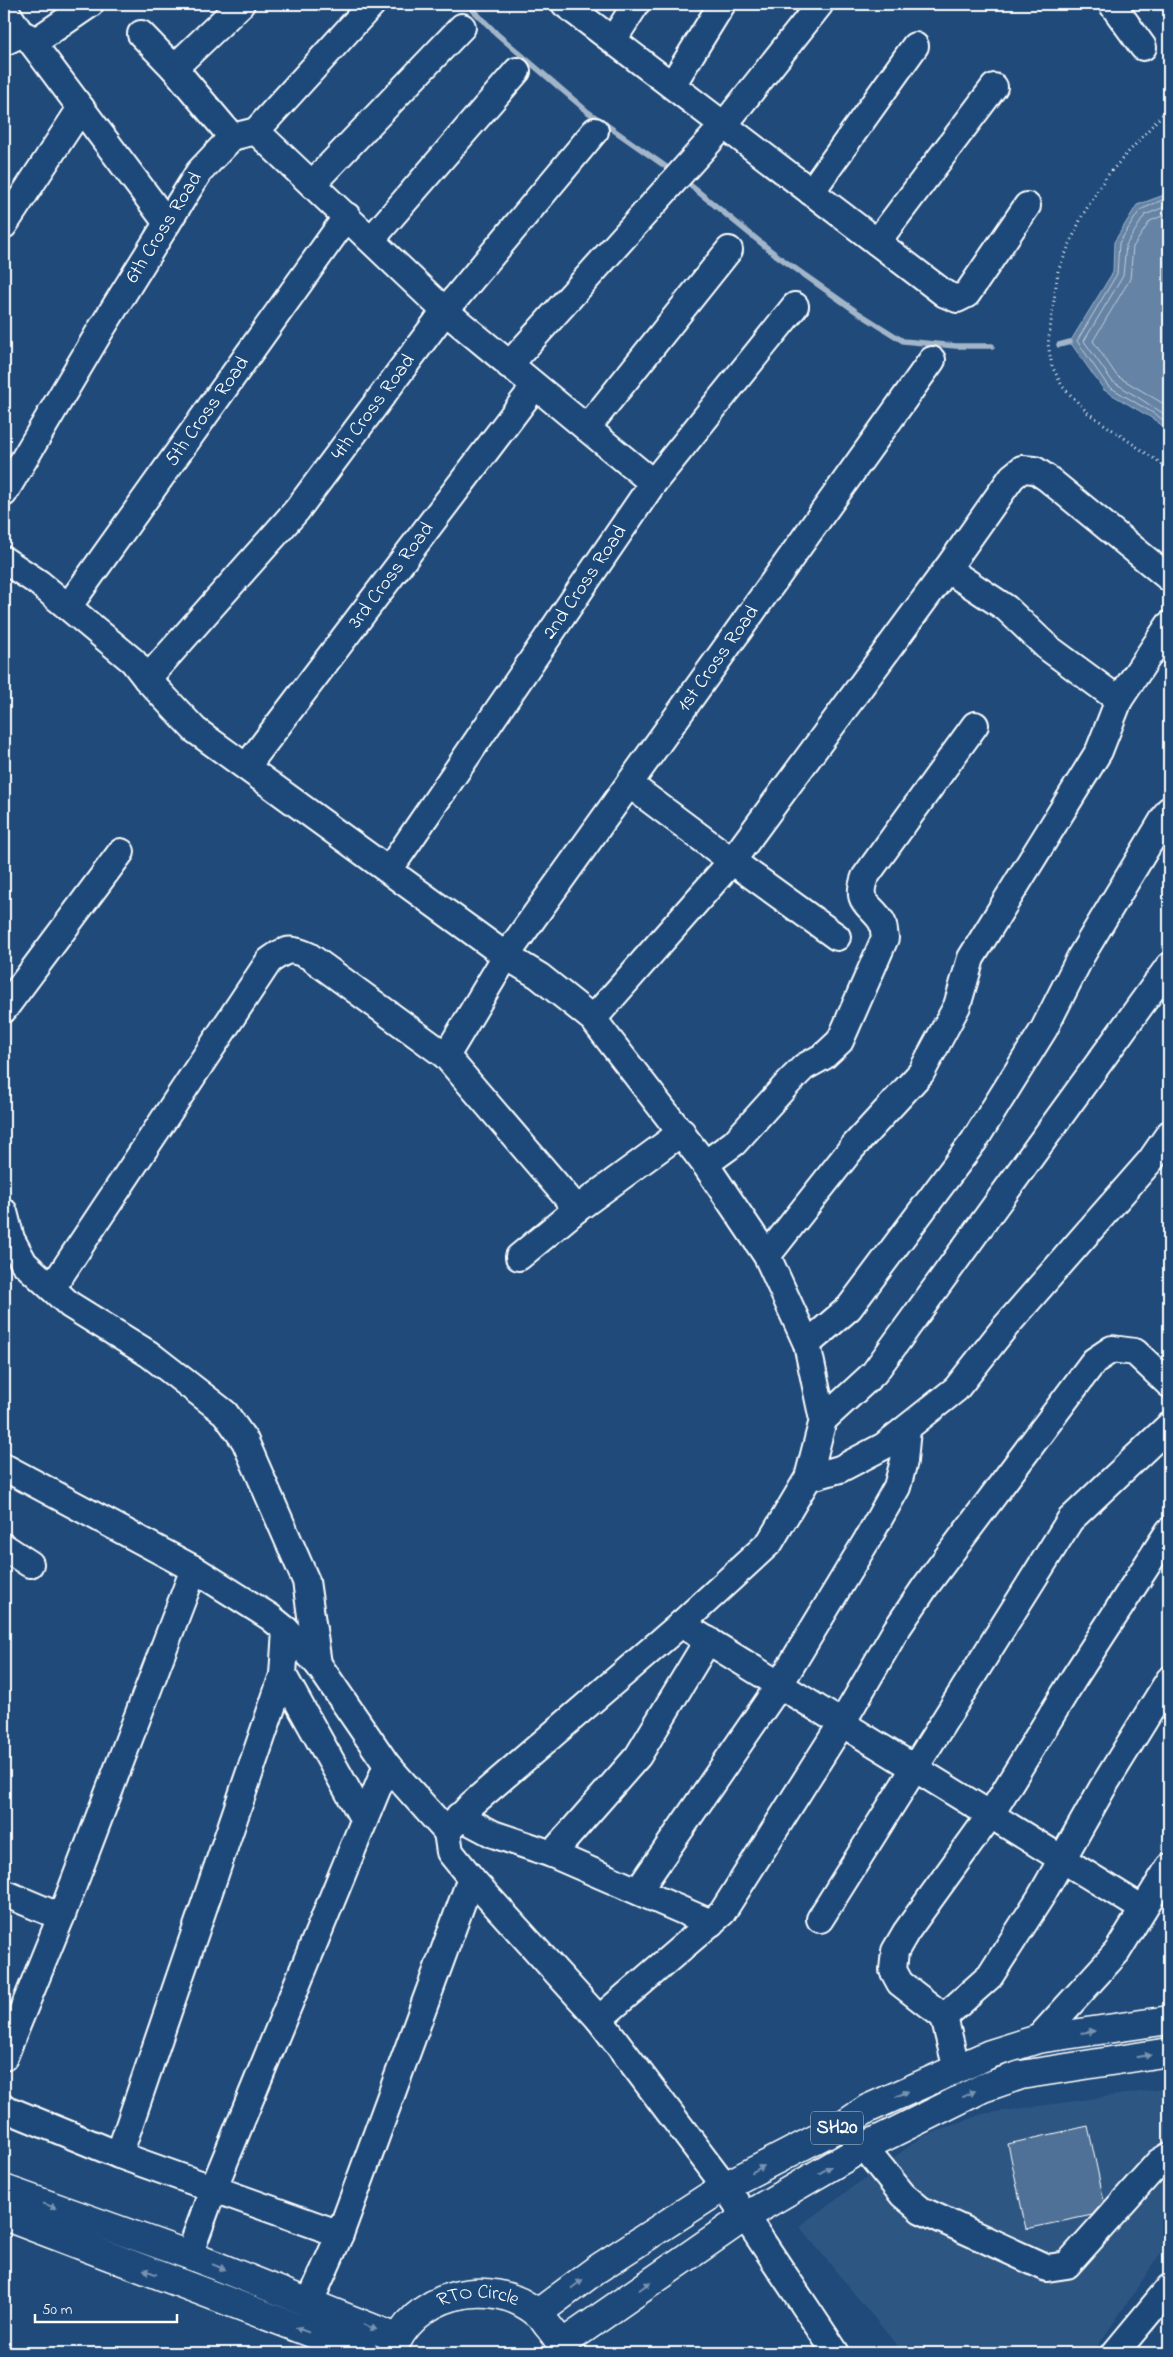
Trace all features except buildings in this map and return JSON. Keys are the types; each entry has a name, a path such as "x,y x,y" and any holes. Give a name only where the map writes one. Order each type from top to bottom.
{"main road":[{"name":"SH20","path":"538,2313 596,2269 725,2186 845,2124 867,2110 990,2054 1038,2040 1169,2020"},
{"name":"SH20","path":"564,2349 746,2216 864,2147 983,2088 1021,2075 1169,2052"},
{"path":"4,2189 189,2255 308,2304 395,2346"},
{"path":"4,2216 364,2353"},
{"name":"RTO Circle","path":"395,2346 409,2323 426,2308 448,2297 471,2292 495,2293 518,2301 538,2313 564,2349"}],"street":[{"path":"19,40 90,4"},
{"path":"174,68 241,4"},
{"name":"6th Cross Road","path":"4,493 199,172 244,134 372,4"},
{"path":"565,4 945,294 957,299 967,294 1027,206"},
{"path":"612,40 636,4"},
{"path":"672,85 722,4"},
{"path":"509,365 724,125 820,4"},
{"path":"1112,4 1143,48"},
{"path":"4,8 19,40 81,108 167,223"},
{"path":"312,184 462,26"},
{"path":"141,34 244,134 312,184 445,311 653,483"},
{"path":"811,192 915,46"},
{"path":"371,240 517,71"},
{"path":"877,242 994,87"},
{"path":"5,222 81,108"},
{"name":"4th Cross Road","path":"147,679 297,510 445,311 595,131"},
{"name":"5th Cross Road","path":"68,607 347,216"},
{"path":"587,428 729,250"},
{"name":"2nd Cross Road","path":"389,870 653,483 794,306"},
{"name":"1st Cross Road","path":"446,1056 506,956 932,360"},
{"name":"3rd Cross Road","path":"247,766 535,386"},
{"path":"593,1019 732,861 947,569 1012,477 1022,469 1036,470 1047,478 1169,578"},
{"path":"4,560 39,583 133,660 147,679 195,730 506,956 539,976 593,1019 682,1132 766,1256 807,1344 823,1420 808,1478 770,1542 681,1624 453,1824 450,1852 470,1878 598,2018 725,2186 836,2353"},
{"path":"947,569 1006,608 1047,647 1119,700"},
{"path":"766,1256 852,1148 921,1073 958,1006 971,958 1099,751 1119,700 1169,625"},
{"path":"705,1164 734,1143 794,1077 840,1042 885,938 883,923 862,900 861,888 865,877 975,725"},
{"path":"629,784 837,937"},
{"path":"807,1344 849,1308 974,1141 1044,1029 1081,956 1169,810"},
{"path":"4,1009 121,852"},
{"path":"52,1288 269,962 282,951 295,949 309,956 446,1056 577,1209"},
{"path":"823,1420 874,1373 1169,966"},
{"path":"519,1257 577,1209 682,1132"},
{"path":"808,1478 840,1469 884,1446 956,1389 1005,1327 1167,1143"},
{"path":"4,1212 7,1240 24,1263 70,1305 149,1354 224,1413 237,1427 245,1441 306,1581 318,1664"},
{"path":"598,2018 722,1913 842,1723 896,1630 925,1587 1094,1361 1112,1349 1135,1352 1169,1384"},
{"path":"820,1919 1070,1520 1169,1426"},
{"path":"638,1891 780,1684 867,1540 896,1486 904,1461 907,1429"},
{"path":"4,1467 194,1569 270,1617 286,1630 318,1664 387,1766 453,1824 493,1834 552,1854 711,1923"},
{"path":"957,2070 944,2017 900,1983 892,1970 895,1951 906,1932 990,1814 1074,1678 1169,1531"},
{"path":"4,1547 30,1564"},
{"path":"4,2057 61,1917 194,1569"},
{"path":"681,1624 1143,1909"},
{"path":"119,2155 283,1675 286,1630"},
{"path":"552,1854 638,1756 708,1640"},
{"path":"283,1675 364,1820"},
{"path":"944,2017 990,1976 1063,1859 1103,1787 1169,1680"},
{"path":"189,2255 214,2187 387,1766"},
{"path":"1038,2040 1117,1952 1169,1867"},
{"path":"308,2304 340,2234 470,1878"},
{"path":"4,1893 61,1917"},
{"path":"4,2108 119,2155 214,2187 340,2234"},
{"path":"845,2124 904,2195 921,2210 1047,2268 1067,2265 1159,2162 1169,2156"},
{"path":"1115,2353 1169,2288"}],"path":[{"path":"1169,107 1106,177 1082,216 1058,271 1048,344 1052,366 1062,386 1088,413 1169,469"}],"shaded area":[{"path":"1169,2088 1169,2241 1093,2353 903,2353 799,2226 922,2137 982,2114"}],"water":[{"path":"1169,189 1169,431 1155,420 1104,390 1070,342 1113,272 1114,242 1137,205 1164,195"}],"waterway":[{"path":"467,4 497,34 588,112 672,171"},
{"path":"685,181 776,255 857,312 903,341 956,346 992,346"},
{"path":"1059,345 1070,342"}]}
